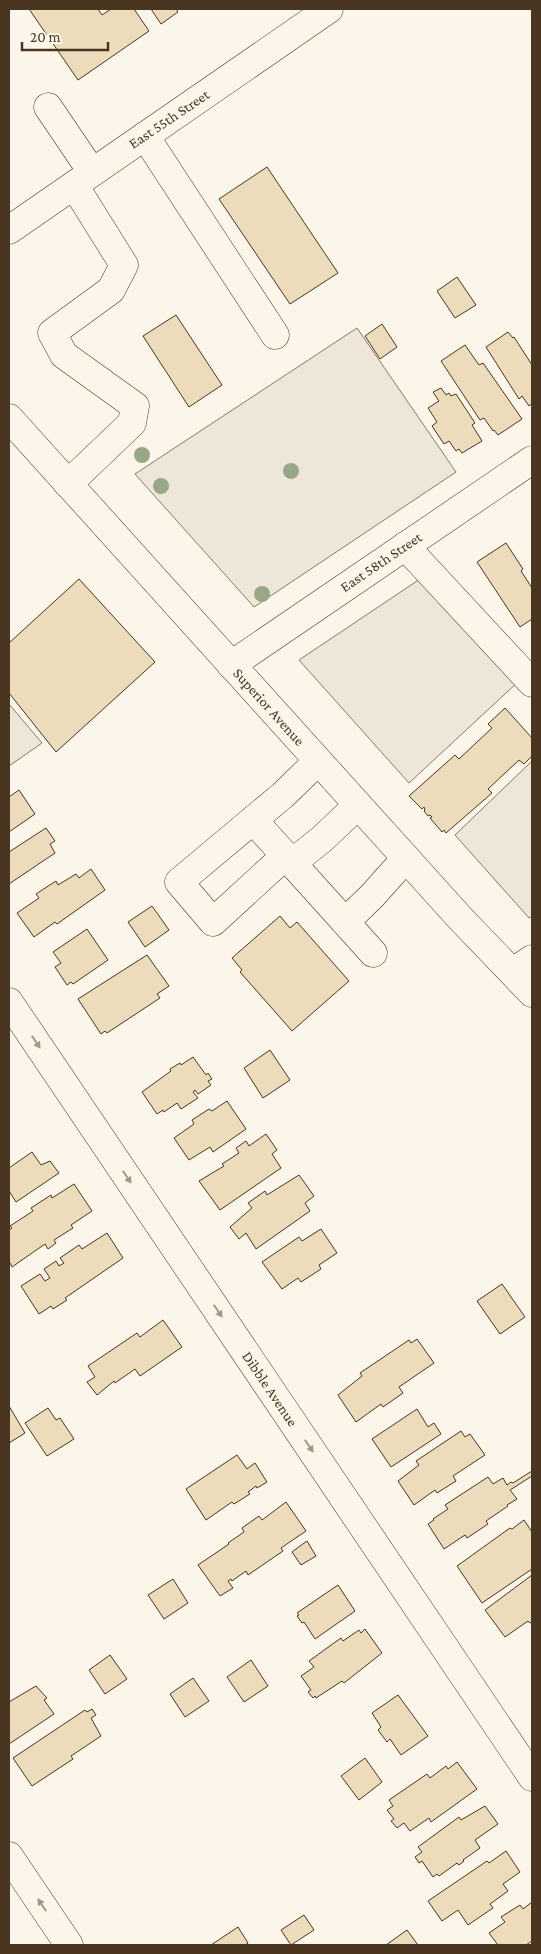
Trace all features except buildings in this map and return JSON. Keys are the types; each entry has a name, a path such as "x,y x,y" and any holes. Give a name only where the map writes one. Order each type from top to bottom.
{"street":[{"name":"East 55th Street","path":"9,230 145,136 317,12"},
{"path":"48,107 124,265 111,290 52,333 64,355 135,406 132,424 68,484"},
{"path":"145,136 275,336"},
{"name":"Superior Avenue","path":"9,418 460,918 522,965 532,992"},
{"name":"East 58th Street","path":"231,665 532,460"},
{"path":"405,546 532,682"},
{"path":"318,761 283,795 179,882 213,922 288,859 322,839 358,805"},
{"path":"253,820 373,953"},
{"path":"344,922 372,896 406,858"},
{"name":"Dibble Avenue","path":"9,1002 532,1777"},
{"path":"9,1856 69,1945"}],"shaded area":[{"path":"357,328 456,472 254,607 135,474"},
{"path":"423,577 519,681 409,783 299,660"},
{"path":"9,704 42,743 9,766"},
{"path":"532,761 532,916 529,918 455,835"}]}
